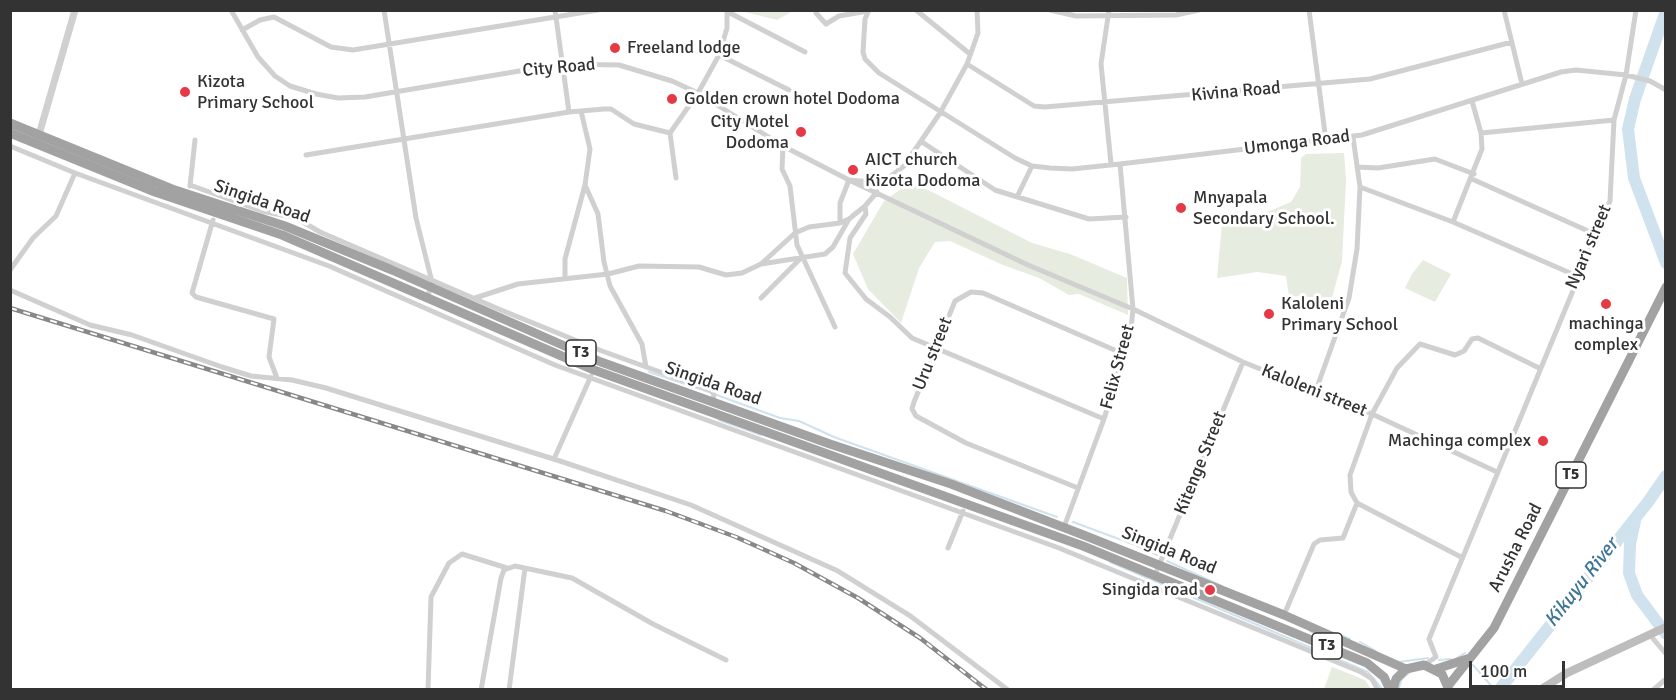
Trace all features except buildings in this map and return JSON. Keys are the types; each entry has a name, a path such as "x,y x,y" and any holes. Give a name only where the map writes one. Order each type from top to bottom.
{"highway":[{"name":"Singida Road","path":"10,123 38,139 214,217 282,235 430,287 592,373 964,508 1083,546 1155,575 1367,663 1384,677 1391,690"},
{"name":"Singida Road","path":"10,133 38,139"},
{"name":"Singida Road","path":"86,160 189,189 285,226 601,362 713,400 830,444 951,484 1064,527 1284,615 1406,669"},
{"name":"Arusha Road","path":"1470,658 1486,639 1501,615 1665,287"},
{"path":"1391,690 1396,679 1406,669 1424,665 1436,669 1470,658"},
{"name":"T5","path":"1436,669 1449,688 1470,658"}],"main road":[{"path":"1540,690 1567,673 1663,629"}],"street":[{"path":"38,139 75,10"},
{"name":"City Road","path":"231,10 258,57 274,76 290,86 338,98 396,92 561,64 592,63 631,68 672,81 699,93 783,146 849,180 872,182 890,177 904,166 940,113 967,64 978,33 977,10"},
{"path":"384,10 416,218 430,287 475,298 646,367 710,390 714,394 713,400"},
{"path":"242,30 260,20 274,17 339,49 389,44 555,14 598,10"},
{"path":"916,10 970,54"},
{"path":"1050,10 1076,16 1108,12 1176,15 1199,10"},
{"path":"1309,10 1326,141"},
{"path":"1504,10 1522,84"},
{"name":"Nyari street","path":"1424,665 1436,657 1429,639 1577,276 1610,201 1614,120 1626,75 1636,10"},
{"path":"676,178 670,133 699,93 719,55 727,28 728,11 804,52"},
{"path":"816,13 826,24 839,16 868,11"},
{"path":"868,11 865,19 865,59 879,73 940,113"},
{"path":"1108,12 1101,64 1111,164"},
{"path":"555,14 569,112"},
{"name":"Kivina Road","path":"967,64 1034,106 1045,107 1370,79 1512,42"},
{"path":"719,55 789,90"},
{"name":"Umonga Road","path":"940,113 1032,166 1072,169 1326,141 1353,136 1522,84 1576,70 1636,77 1665,89"},
{"path":"1453,222 1473,177 1482,149 1481,133 1472,101"},
{"path":"306,156 569,112 611,109 634,124 670,133"},
{"path":"565,279 565,259 585,185 590,149 581,111"},
{"path":"1481,133 1614,120"},
{"path":"1315,393 1349,298 1356,249 1360,187 1353,136"},
{"path":"189,189 195,140"},
{"path":"922,142 995,190 1089,219 1125,217"},
{"path":"10,146 75,173 214,217 497,340 592,373 554,459"},
{"path":"783,146 782,169 790,186 795,233 801,257 819,288 835,327"},
{"path":"1357,167 1378,168 1435,159 1596,235"},
{"name":"Felix Street","path":"1064,527 1126,355 1132,309 1120,164"},
{"path":"1017,197 1032,166"},
{"path":"10,270 33,238 56,216 75,173"},
{"path":"840,223 841,197 849,180"},
{"name":"Kaloleni street","path":"849,180 949,230 1132,309 1243,362 1315,393 1372,414 1497,472"},
{"path":"585,185 598,214 610,286 642,344 646,367"},
{"path":"1360,187 1453,222 1577,276"},
{"path":"761,264 795,233 809,227 840,223 849,219 877,192"},
{"path":"865,206 867,214 850,238 845,273 859,292 890,316 907,334 936,349 1104,419"},
{"path":"214,217 192,293 196,297 274,319 269,357 277,378"},
{"path":"475,298 518,285 608,274 639,266 699,267 726,275 742,273 761,264 820,256 828,252 849,219"},
{"path":"761,298 801,257"},
{"path":"10,290 90,325 132,335 240,373 326,388 554,459 691,505 838,571 909,615 1008,690"},
{"name":"Uru street","path":"1078,488 966,443 916,416 912,409 914,402 955,301 971,292 983,293 1126,355"},
{"path":"1461,557 1357,503 1351,492 1350,475 1372,414 1397,368 1420,344 1455,355 1464,351 1472,339 1478,338 1539,368"},
{"name":"Kitenge Street","path":"1155,575 1243,362"},
{"path":"1284,615 1314,544 1320,540 1343,538 1357,503"},
{"path":"948,548 964,508 1361,672 1372,679 1378,690"},
{"path":"428,690 431,597 449,563 462,554 507,567 525,568 572,578 653,624 726,660"},
{"path":"481,690 501,578 507,567"},
{"path":"509,690 525,568"},
{"path":"1650,635 1665,654"},
{"path":"1653,690 1665,679"}],"shaded area":[{"path":"741,11 793,11 777,20"},
{"path":"1344,153 1346,180 1342,261 1332,298 1289,296 1286,276 1257,272 1217,278 1222,223 1239,224 1291,202 1300,187 1301,158 1306,154"},
{"path":"908,184 928,190 1032,243 1070,254 1127,278 1128,315 1079,294 1069,295 1039,278 1003,265 950,241 935,242 919,268 901,323 868,289 853,254 884,201"},
{"path":"1423,260 1451,274 1435,302 1405,288"},
{"path":"1332,667 1365,680 1371,689 1324,689"}],"waterway":[{"name":"Kikuyu River","path":"1666,11 1635,99 1628,129 1634,178 1666,263"},
{"path":"649,372 709,392"},
{"path":"714,394 780,418 799,421 834,437 1057,517"},
{"path":"719,420 761,435"},
{"name":"Kikuyu River","path":"1499,690 1648,502 1666,476"},
{"path":"1635,521 1630,544 1629,573 1637,595 1666,634"},
{"path":"1073,522 1157,555"},
{"path":"1167,561 1222,586"},
{"path":"1110,562 1368,672 1383,690"},
{"path":"1310,631 1315,634"},
{"path":"1343,636 1350,639"},
{"path":"1360,642 1376,651"},
{"path":"1457,658 1465,653"},
{"path":"1399,662 1428,658"},
{"path":"1439,660 1451,659"},
{"path":"1473,665 1495,690"},
{"path":"1398,690 1402,679 1410,672"}],"railway":[{"path":"10,308 666,511 736,537 794,563 858,598 920,638 987,690"}],"place":[{"name":"Freeland lodge","path":"615,48"},
{"name":"Kizota Primary School","path":"185,92"},
{"name":"Golden crown hotel Dodoma","path":"672,99"},
{"name":"City Motel Dodoma","path":"801,132"},
{"name":"AICT church Kizota Dodoma","path":"853,170"},
{"name":"Mnyapala Secondary School.","path":"1181,208"},
{"name":"machinga complex","path":"1606,304"},
{"name":"Kaloleni Primary School","path":"1269,314"},
{"name":"Machinga complex","path":"1543,441"},
{"name":"Singida road","path":"1210,590"}]}
